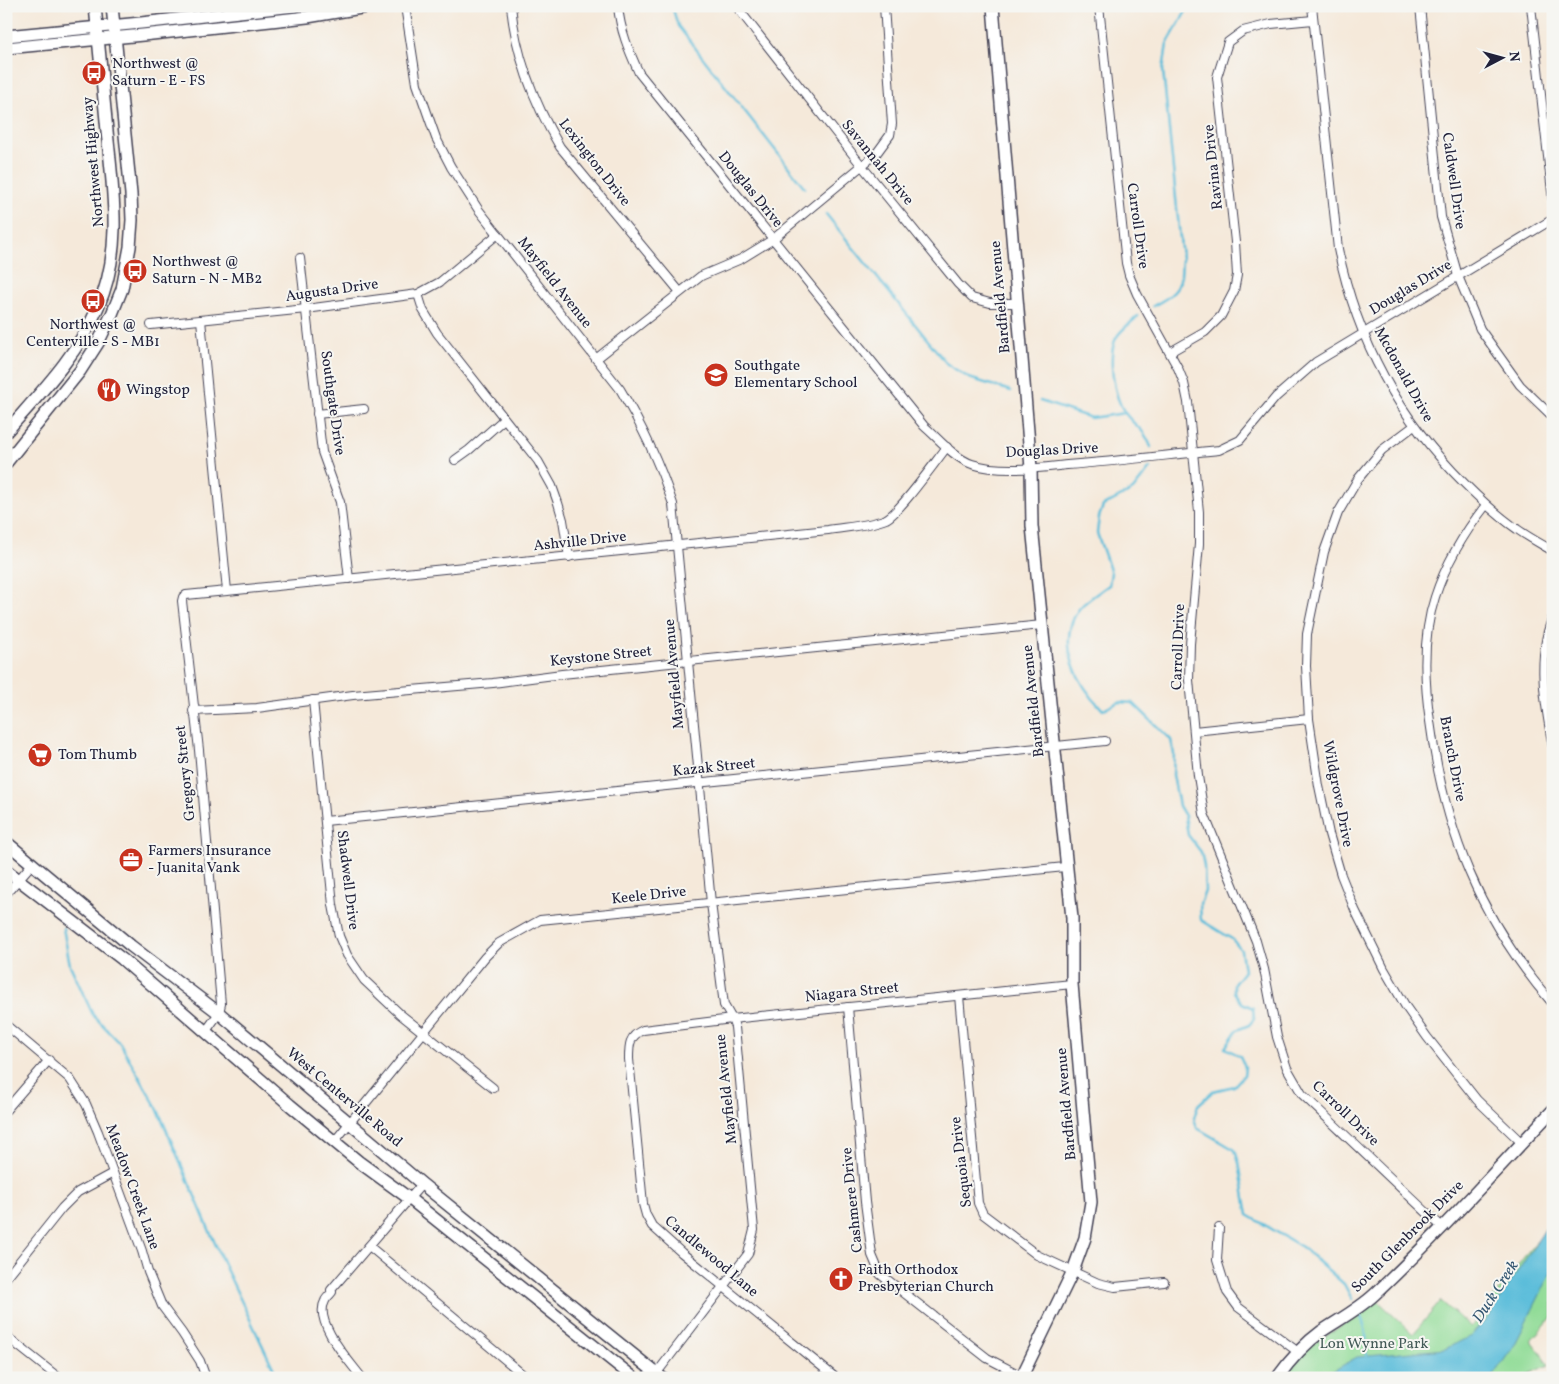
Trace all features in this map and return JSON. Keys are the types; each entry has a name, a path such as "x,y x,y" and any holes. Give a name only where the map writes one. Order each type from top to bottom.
{"main road":[{"name":"Northwest Highway","path":"6,432 70,358 95,314 107,281 113,256 115,205 95,6"},
{"path":"9,456 80,371 102,336 115,306 126,272 132,231 132,204 112,6"},
{"path":"11,41 98,33 114,26 294,6"},
{"path":"98,33 116,38 307,17 343,12 354,7 373,6"},
{"name":"Bardfield Avenue","path":"993,6 1031,468 1032,526 1065,867 1072,918 1072,984 1091,1202 1085,1238 1073,1271 1021,1377"},
{"path":"115,205 132,204"},
{"name":"West Centerville Road","path":"6,842 131,946 219,1013 422,1184 657,1376"},
{"path":"6,870 122,959 334,1142 410,1199 634,1378"},
{"path":"122,959 131,946"},
{"name":"South Glenbrook Drive","path":"1277,1378 1298,1352 1322,1331 1374,1296 1553,1110"}],"street":[{"name":"Mayfield Avenue","path":"404,6 417,84 436,138 450,167 498,234 620,389 636,416 662,470 673,504 711,904 724,1005 732,1019 736,1037 754,1222 748,1254 657,1376"},
{"name":"Lexington Drive","path":"511,6 520,61 544,120 560,147 680,292"},
{"name":"Douglas Drive","path":"618,6 619,20 626,46 639,72 772,240 924,426 947,447 971,464 1005,469 1031,468 1219,450 1240,440 1276,397 1316,362 1553,219"},
{"name":"Savannah Drive","path":"736,6 958,284 972,298 990,303 1017,303"},
{"path":"596,359 701,276 741,259 772,240 876,154 890,135 892,124 884,6"},
{"name":"Carroll Drive","path":"1099,6 1126,263 1137,294 1170,352 1184,383 1199,512 1199,544 1190,644 1189,680 1204,814 1256,941 1264,969 1277,1037 1287,1068 1302,1094 1442,1227"},
{"name":"Mcdonald Drive","path":"1312,6 1338,249 1344,276 1363,333 1378,365 1414,426 1440,459 1486,505 1516,529 1553,551"},
{"name":"Caldwell Drive","path":"1420,6 1442,217 1458,276 1480,329 1520,385 1553,417"},
{"path":"1531,6 1553,201"},
{"name":"Ravina Drive","path":"1170,352 1205,332 1221,316 1234,291 1237,275 1217,77 1228,42 1243,30 1271,24 1313,20"},
{"name":"Augusta Drive","path":"151,325 306,309 418,294 440,282 498,234"},
{"name":"Southgate Drive","path":"300,258 322,452 340,502 349,579"},
{"path":"418,294 437,334 538,461 552,486 563,520 569,557"},
{"path":"201,320 228,590"},
{"path":"317,414 364,409"},
{"path":"455,460 504,419"},
{"name":"Wildgrove Drive","path":"1414,426 1382,450 1358,479 1338,513 1324,552 1307,634 1306,666 1309,719 1319,786 1329,834 1341,876 1355,910 1384,969 1427,1037 1477,1100 1522,1143"},
{"name":"Ashville Drive","path":"183,597 186,595 228,590 677,546 828,530 865,524 887,518 904,501 947,447"},
{"name":"Branch Drive","path":"1486,505 1466,531 1449,562 1435,598 1428,626 1425,675 1428,705 1444,799 1455,836 1470,875 1502,937 1526,972 1553,1004"},
{"name":"Gregory Street","path":"183,597 214,919 219,1013"},
{"path":"1553,617 1548,633 1544,662 1548,717 1553,747"},
{"name":"Keystone Street","path":"193,711 257,708 313,700 1042,625"},
{"name":"Shadwell Drive","path":"313,700 333,905 339,936 347,955 364,980 400,1014 493,1088"},
{"path":"1194,732 1309,719"},
{"name":"Kazak Street","path":"325,821 1105,741"},
{"path":"6,894 32,864"},
{"name":"Keele Drive","path":"334,1142 485,957 499,943 540,920 1065,867"},
{"name":"Niagara Street","path":"636,1033 643,1030 732,1019 1072,984"},
{"name":"Sequoia Drive","path":"959,996 978,1203 983,1214 1037,1255 1098,1282 1115,1287 1164,1282"},
{"name":"Cashmere Drive","path":"848,1007 872,1255 880,1274 987,1358 1021,1377"},
{"path":"206,1031 219,1013"},
{"name":"Meadow Creek Lane","path":"6,1025 70,1079 86,1104 162,1306 200,1361 206,1378"},
{"name":"Candlewood Lane","path":"636,1033 629,1044 629,1059 643,1204 652,1226 682,1254 836,1378"},
{"path":"6,1110 49,1060"},
{"path":"6,1278 62,1208 78,1192 113,1173"},
{"path":"362,1378 333,1339 323,1316 324,1302 332,1292 331,1290 422,1184"},
{"path":"1219,1228 1217,1260 1227,1292 1238,1307 1298,1352"},
{"path":"369,1246 527,1378"},
{"path":"6,1336 59,1378"}],"green space":[{"name":"Lon Wynne Park","path":"1553,1223 1553,1316 1531,1340 1549,1365 1521,1378 1284,1378 1300,1353 1378,1301 1413,1334 1441,1301 1471,1328 1530,1249"}],"water":[{"path":"1553,1220 1553,1269 1514,1346 1492,1377 1321,1378 1357,1357 1445,1349 1471,1336 1489,1316 1547,1226"}],"waterway":[{"path":"672,6 678,26 805,188"},
{"path":"1153,306 1174,292 1181,276 1182,258 1163,70 1167,44 1189,6"},
{"path":"826,214 947,364 969,378 1011,391"},
{"path":"1138,316 1116,338 1112,355 1113,377 1121,406 1145,436 1151,447"},
{"path":"1040,401 1091,418 1125,413"},
{"path":"1150,468 1133,490 1103,506 1099,517 1097,533 1111,573 1109,585 1089,599 1079,609 1072,622 1069,649 1078,676 1103,710 1119,702 1133,703 1171,740 1174,754 1173,775 1179,806 1185,816 1188,835 1201,852 1204,866 1205,891 1200,904 1201,920 1232,939 1241,950 1244,971 1234,984 1234,992 1242,1003 1253,1008 1254,1019 1249,1025 1237,1030 1225,1048 1240,1056 1245,1067 1244,1075 1234,1086 1213,1091 1198,1105 1194,1118 1197,1128 1235,1150 1248,1215 1302,1247 1344,1284 1352,1299"},
{"path":"63,928 70,965 93,1015 120,1043 157,1108 226,1269 278,1378"},
{"path":"1360,1315 1366,1335 1366,1357"}],"place":[{"name":"Northwest @ Saturn - E - FS","path":"94,73"},
{"name":"Northwest @ Saturn - N - MB2","path":"135,271"},
{"name":"Northwest @ Centerville - S - MB1","path":"93,301"},
{"name":"Southgate Elementary School","path":"716,375"},
{"name":"Wingstop","path":"109,390"},
{"name":"Tom Thumb","path":"40,755"},
{"name":"Farmers Insurance - Juanita Vank","path":"131,860"},
{"name":"Faith Orthodox Presbyterian Church","path":"841,1279"}],"water label":[{"name":"Duck Creek","path":"1496,1292"}]}
